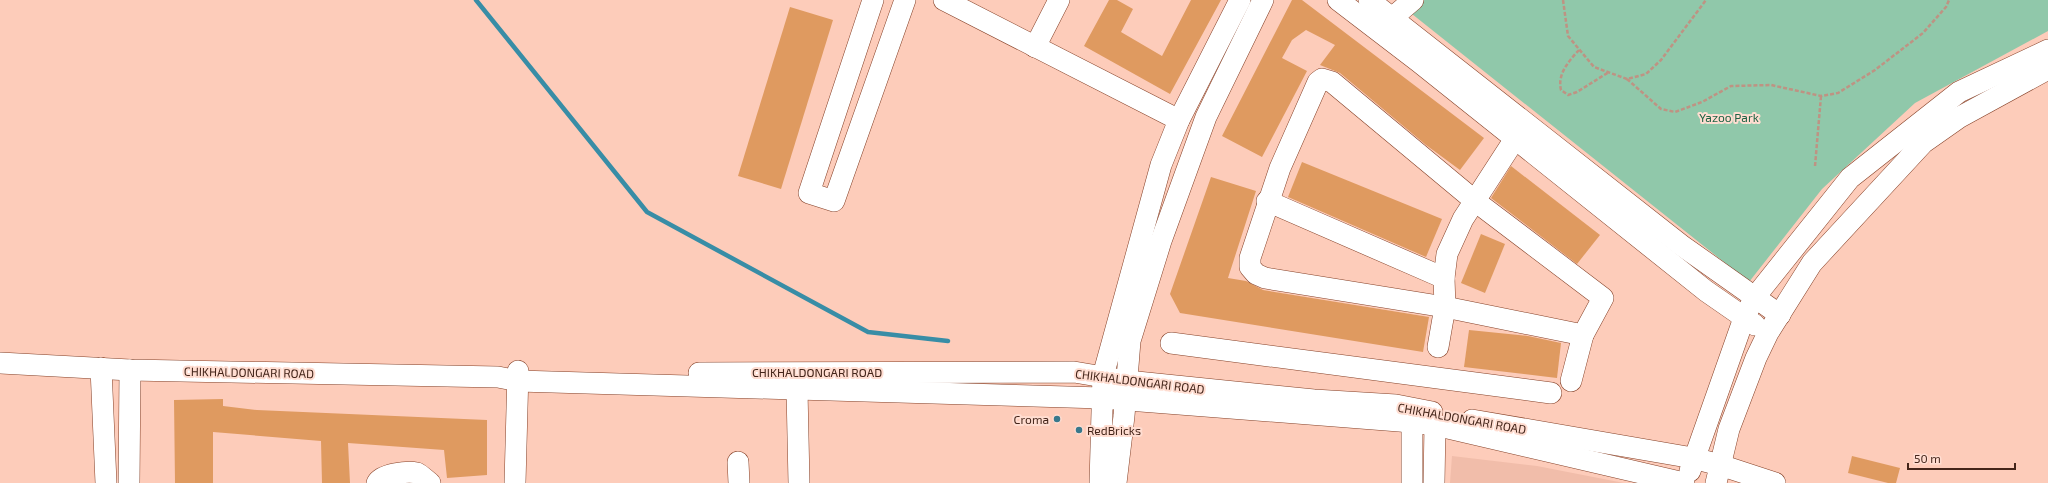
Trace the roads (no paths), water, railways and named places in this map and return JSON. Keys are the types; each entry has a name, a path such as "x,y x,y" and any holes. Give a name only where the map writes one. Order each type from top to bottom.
{"street":[{"path":"873,0 809,193 834,201 905,0"},
{"path":"944,0 1178,120"},
{"path":"1036,47 1059,0"},
{"path":"1100,483 1103,376 1161,165 1178,120 1240,0"},
{"path":"1116,483 1130,342 1160,241 1206,117 1263,0"},
{"path":"1338,0 1420,62 1780,315"},
{"path":"1369,0 1392,18 1520,132 1706,291 1768,333"},
{"path":"1392,18 1413,0"},
{"path":"1685,483 1744,318 1754,297 1850,178 1959,92 2048,50"},
{"path":"1718,474 1729,429 1756,358 1768,333 1812,263 1923,143 1960,117 2048,70"},
{"path":"1571,381 1582,335 1603,298 1474,201 1332,82 1326,79 1318,82 1268,201 1250,258 1250,267 1256,274 1265,278 1445,307 1582,335"},
{"path":"1438,347 1445,307 1444,278 1447,254 1463,219 1520,132"},
{"path":"1268,201 1444,278"},
{"path":"1171,343 1551,393"},
{"name":"CHIKHALDONGARI ROAD","path":"0,363 130,370 512,377 797,390 1102,398 1126,391 1425,420 1693,458 1718,474 1775,483"},
{"path":"101,368 106,483"},
{"name":"CHIKHALDONGARI ROAD","path":"512,377 537,368 705,373 1074,372 1103,376 1126,391"},
{"path":"129,483 130,370"},
{"path":"512,377 515,483"},
{"path":"1412,483 1433,377"},
{"path":"797,390 799,483"},
{"path":"1425,420 1434,483"},
{"name":"CHIKHALDONGARI ROAD","path":"1425,420 1685,483"},
{"path":"738,462 739,483"},
{"path":"377,483 379,480 397,473 418,473 430,483"}],"waterway":[{"path":"476,0 647,212 868,332 948,341"}],"place":[{"name":"Croma","path":"1057,419"},
{"name":"RedBricks","path":"1079,430"}],"park label":[{"name":"Yazoo Park","path":"1729,117"}]}
